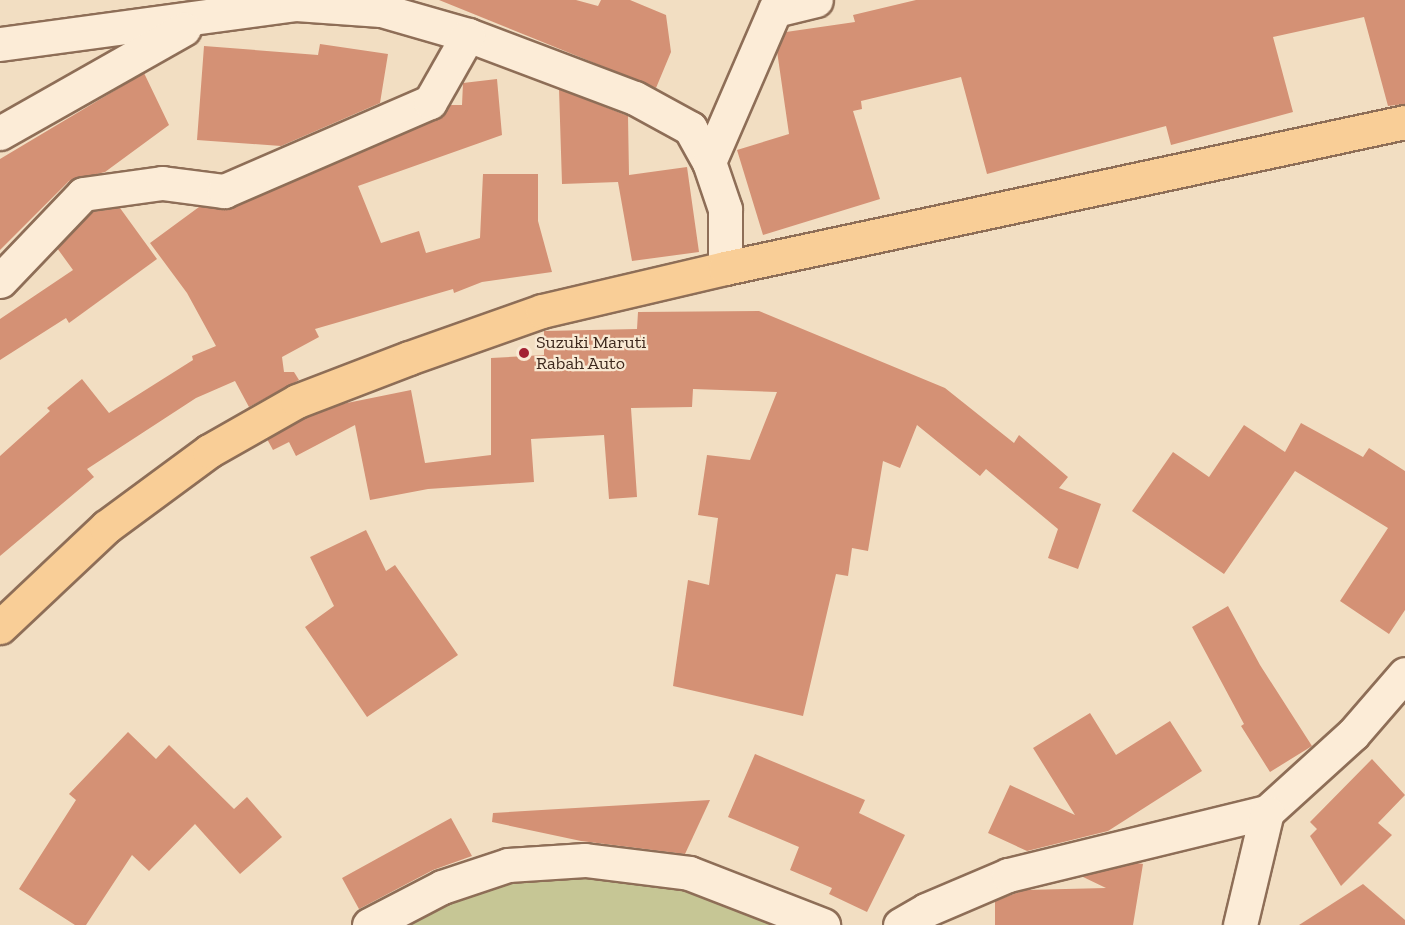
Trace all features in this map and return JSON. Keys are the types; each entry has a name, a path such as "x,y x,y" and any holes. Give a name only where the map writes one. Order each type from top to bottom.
{"main road":[{"path":"0,627 106,527 209,451 297,401 542,311 725,268 1405,122"}],"street":[{"path":"710,162 777,5 816,0"},
{"path":"0,44 307,5 381,10 468,35 635,98 690,128 710,162 725,209 725,268"},
{"path":"0,133 204,18"},
{"path":"0,281 83,194 162,183 224,191 430,102 468,35"},
{"path":"900,925 926,910 1008,875 1267,812 1353,734 1405,674"},
{"path":"1240,925 1267,812"},
{"path":"369,925 442,887 508,865 585,860 689,873 823,925"}],"green space":[{"path":"540,871 638,877 718,897 770,925 389,925 465,887"}],"building":[{"path":"439,0 576,0 598,6 601,0 630,0 666,15 671,52 656,88"},
{"path":"916,0 1405,0 1405,104 1388,106 1364,17 1273,37 1293,112 1171,145 1166,126 987,174 961,77 861,101 862,109 853,111 880,199 763,235 737,150 789,134 777,51 786,32 855,22 853,15"},
{"path":"320,44 388,54 380,103 281,146 197,140 204,46 318,55"},
{"path":"144,73 169,125 105,172 69,181 0,250 0,159"},
{"path":"497,79 502,135 358,186 381,243 419,231 426,253 480,238 483,174 538,174 538,221 552,272 482,282 454,293 453,289 315,329 319,337 282,357 284,372 294,372 299,380 249,407 235,381 196,398 87,469 94,477 0,556 0,456 50,411 47,408 82,379 109,413 193,360 192,356 216,346 187,293 150,243 199,207 231,208 437,119 450,105 462,105 463,83"},
{"path":"559,89 628,116 629,175 687,167 699,252 632,261 618,182 562,184"},
{"path":"120,208 157,259 69,323 66,318 0,360 0,319 73,270 57,248 92,212"},
{"path":"759,311 945,388 1014,443 1019,435 1068,477 1059,488 1101,504 1078,569 1048,558 1058,529 986,469 980,476 917,425 900,468 883,461 868,551 852,548 848,576 836,574 803,716 673,686 688,580 709,585 718,518 698,515 707,455 750,460 777,392 693,389 692,407 631,408 637,497 609,499 604,435 531,439 534,482 428,489 370,500 355,425 296,456 289,442 273,450 267,439 305,418 342,404 411,390 425,463 491,455 491,358 544,355 544,331 637,329 638,312"},
{"path":"1301,423 1363,457 1369,448 1405,471 1405,610 1389,634 1340,601 1388,528 1295,471 1224,574 1132,511 1173,452 1209,477 1244,425 1285,452"},
{"path":"366,530 386,571 395,565 458,655 367,717 305,627 334,606 310,557"},
{"path":"1228,606 1260,665 1312,746 1270,772 1241,726 1244,724 1192,627"},
{"path":"1090,713 1116,755 1170,721 1202,771 1108,831 1027,851 988,833 1010,785 1075,815 1033,748"},
{"path":"128,732 156,759 169,745 234,809 247,797 282,837 240,874 195,824 149,871 132,855 86,925 75,925 19,889 76,800 69,794"},
{"path":"755,754 865,800 859,813 905,835 867,912 829,894 832,888 790,870 799,847 728,817"},
{"path":"1372,759 1405,795 1378,823 1392,835 1341,886 1310,836 1317,829 1310,822"},
{"path":"710,800 685,854 581,841 492,822 493,813"},
{"path":"451,818 472,856 433,870 359,909 342,878"},
{"path":"1137,863 1143,864 1133,925 995,925 995,901 1025,890 1106,888 1081,876"},
{"path":"1363,884 1405,920 1405,925 1299,925"}],"place":[{"name":"Suzuki Maruti Rabah Auto","path":"524,353"}]}
